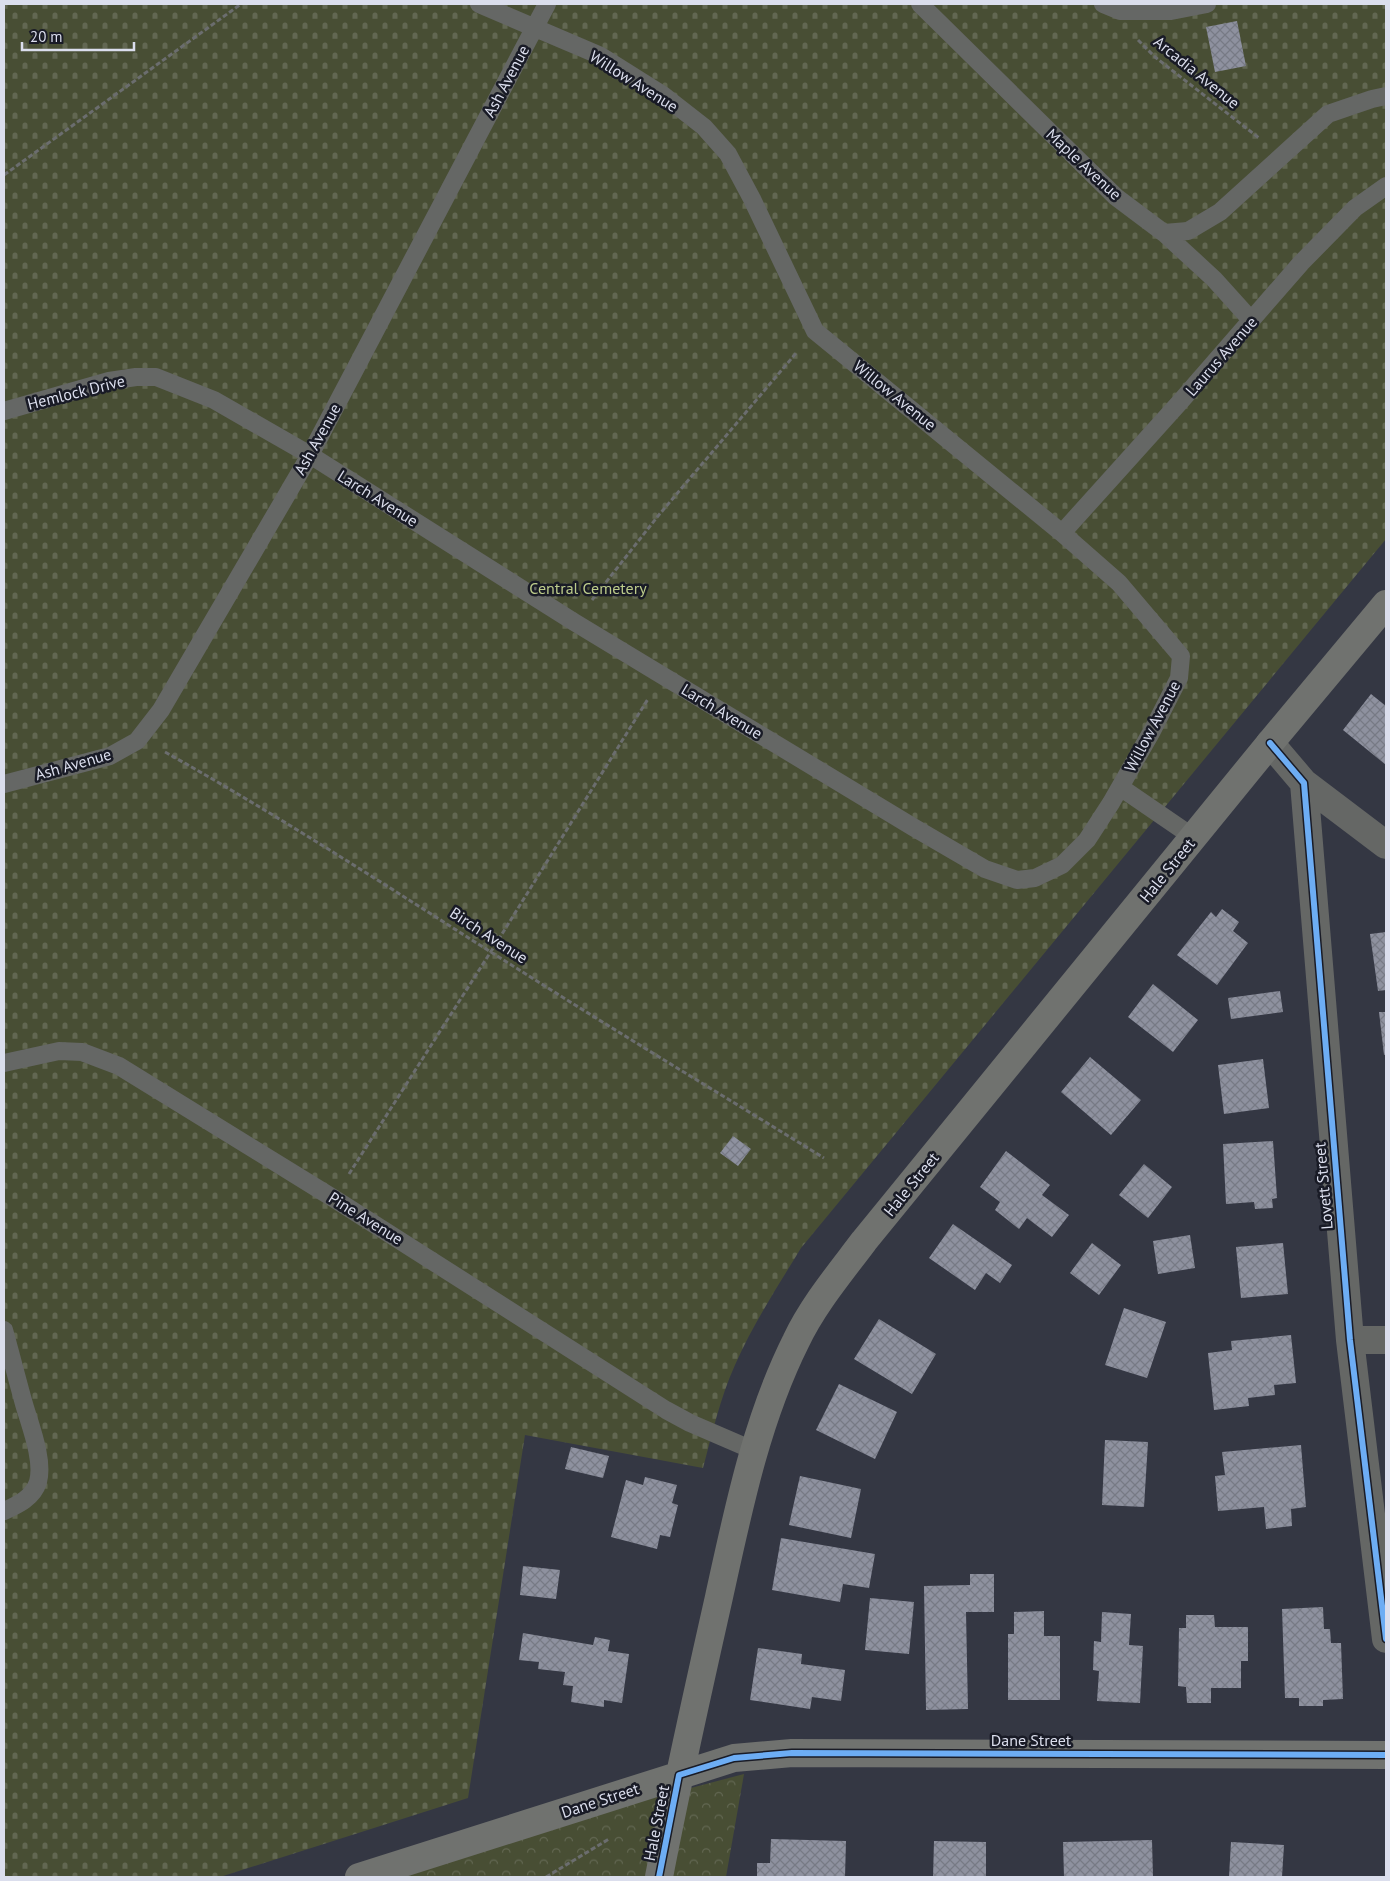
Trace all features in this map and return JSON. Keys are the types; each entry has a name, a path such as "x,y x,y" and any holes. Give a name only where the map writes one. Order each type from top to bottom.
{"main road":[{"name":"Hale Street","path":"659,1877 679,1774 738,1510 774,1392 796,1340 826,1292 864,1242 1270,743 1386,604"},
{"name":"Dane Street","path":"358,1877 734,1758 792,1753 1386,1755"}],"street":[{"path":"1270,743 1304,783 1386,845"},
{"name":"Lovett Street","path":"1304,783 1350,1340 1386,1638"},
{"path":"1350,1340 1386,1340"}],"lane":[{"name":"Willow Avenue","path":"478,4 601,56 664,95 704,127 728,154 752,199 815,331 1119,583 1181,656 1179,678 1120,787"},
{"name":"Ash Avenue","path":"4,784 110,756 137,741 161,710 310,455 548,4"},
{"name":"Maple Avenue","path":"920,4 1116,197 1164,233 1214,279 1251,320"},
{"path":"1103,4 1120,11 1171,11 1207,4"},
{"path":"1164,233 1188,231 1220,212 1328,114 1386,96"},
{"name":"Laurus Avenue","path":"1062,534 1301,263 1355,208 1386,186"},
{"name":"Hemlock Drive","path":"4,411 109,381 136,377 156,377 214,400 310,455"},
{"name":"Larch Avenue","path":"310,455 574,622 984,869 1017,880 1035,878 1062,865 1087,840 1120,787"},
{"path":"1120,787 1194,837"},
{"name":"Pine Avenue","path":"4,1063 59,1051 82,1052 119,1066 333,1198 666,1410 713,1434 755,1450"},
{"path":"4,1330 36,1446 39,1471 38,1483 31,1494 21,1503 4,1511"}],"path":[{"path":"4,175 241,4"},
{"path":"574,622 658,516 815,331"},
{"path":"333,1198 663,675"},
{"path":"546,1877 608,1839"}],"green space":[{"name":"Central Cemetery","path":"4,4 1386,4 1386,539 801,1248 758,1320 735,1365 721,1403 703,1468 525,1435 468,1798 220,1877 4,1877"},
{"path":"744,1774 726,1877 352,1877"}],"building":[{"path":"1237,21 1246,66 1215,72 1206,27"},
{"path":"1371,694 1386,706 1386,765 1343,730"},
{"path":"1222,909 1239,922 1233,931 1248,943 1217,985 1177,955 1211,912 1216,917"},
{"path":"1386,932 1386,990 1378,991 1370,934"},
{"path":"1153,984 1198,1020 1173,1052 1128,1017"},
{"path":"1280,991 1283,1012 1231,1019 1228,998"},
{"path":"1379,1012 1386,1012 1386,1055 1384,1055"},
{"path":"1090,1057 1141,1100 1111,1135 1061,1092"},
{"path":"1263,1059 1269,1108 1224,1114 1218,1065"},
{"path":"733,1136 751,1149 738,1166 720,1153"},
{"path":"1273,1141 1277,1198 1272,1199 1273,1208 1255,1209 1254,1202 1226,1204 1223,1144"},
{"path":"1006,1151 1050,1185 1042,1195 1069,1215 1052,1237 1027,1218 1019,1229 995,1210 1000,1202 980,1187"},
{"path":"1144,1164 1172,1187 1148,1218 1119,1195"},
{"path":"953,1224 1012,1265 1000,1283 986,1273 975,1290 929,1258"},
{"path":"1190,1235 1195,1268 1158,1274 1153,1241"},
{"path":"1092,1243 1121,1265 1099,1295 1070,1273"},
{"path":"1283,1243 1288,1294 1241,1298 1236,1247"},
{"path":"1124,1308 1166,1322 1147,1378 1105,1365"},
{"path":"879,1319 936,1354 912,1394 854,1359"},
{"path":"1291,1335 1296,1383 1274,1385 1275,1395 1248,1398 1249,1406 1214,1410 1208,1353 1232,1350 1231,1341"},
{"path":"839,1384 897,1412 875,1459 816,1430"},
{"path":"1105,1440 1148,1442 1144,1507 1102,1505"},
{"path":"1301,1445 1306,1507 1291,1509 1292,1526 1266,1529 1264,1507 1218,1511 1215,1476 1225,1475 1222,1452"},
{"path":"571,1447 609,1456 603,1478 565,1469"},
{"path":"800,1476 861,1489 851,1538 789,1525"},
{"path":"645,1477 677,1485 672,1503 678,1505 670,1537 660,1535 657,1549 611,1537 626,1480 643,1485"},
{"path":"781,1538 875,1554 869,1588 843,1584 840,1602 772,1590"},
{"path":"523,1566 560,1570 556,1599 520,1595"},
{"path":"970,1574 994,1574 994,1612 966,1612 968,1709 926,1710 924,1586 970,1585"},
{"path":"870,1598 914,1602 909,1654 865,1650"},
{"path":"1323,1607 1324,1629 1330,1629 1331,1643 1341,1643 1343,1699 1323,1700 1323,1706 1299,1706 1299,1698 1285,1698 1282,1609"},
{"path":"1044,1611 1044,1636 1060,1636 1060,1700 1008,1700 1008,1634 1014,1634 1014,1612"},
{"path":"1102,1612 1131,1614 1129,1645 1143,1646 1140,1703 1097,1701 1099,1671 1093,1670 1094,1641 1101,1642"},
{"path":"1186,1615 1214,1615 1215,1627 1248,1627 1248,1661 1241,1661 1241,1688 1211,1688 1211,1703 1187,1703 1186,1687 1178,1686 1179,1628 1186,1628"},
{"path":"523,1633 593,1645 595,1637 610,1640 608,1651 629,1654 622,1703 604,1700 604,1707 571,1702 573,1686 563,1685 565,1672 538,1669 539,1662 519,1660"},
{"path":"758,1648 802,1654 801,1664 845,1670 841,1701 812,1697 810,1709 750,1700"},
{"path":"771,1839 846,1841 845,1877 757,1877 757,1863 770,1863"},
{"path":"1152,1840 1153,1877 1064,1877 1063,1842"},
{"path":"934,1841 986,1842 986,1877 933,1877"},
{"path":"1231,1842 1284,1845 1282,1877 1229,1877"}],"cycle path":[{"path":"1270,743 1304,783 1350,1340 1386,1639"},
{"path":"659,1877 679,1775 734,1758 792,1753 1386,1755"}]}
